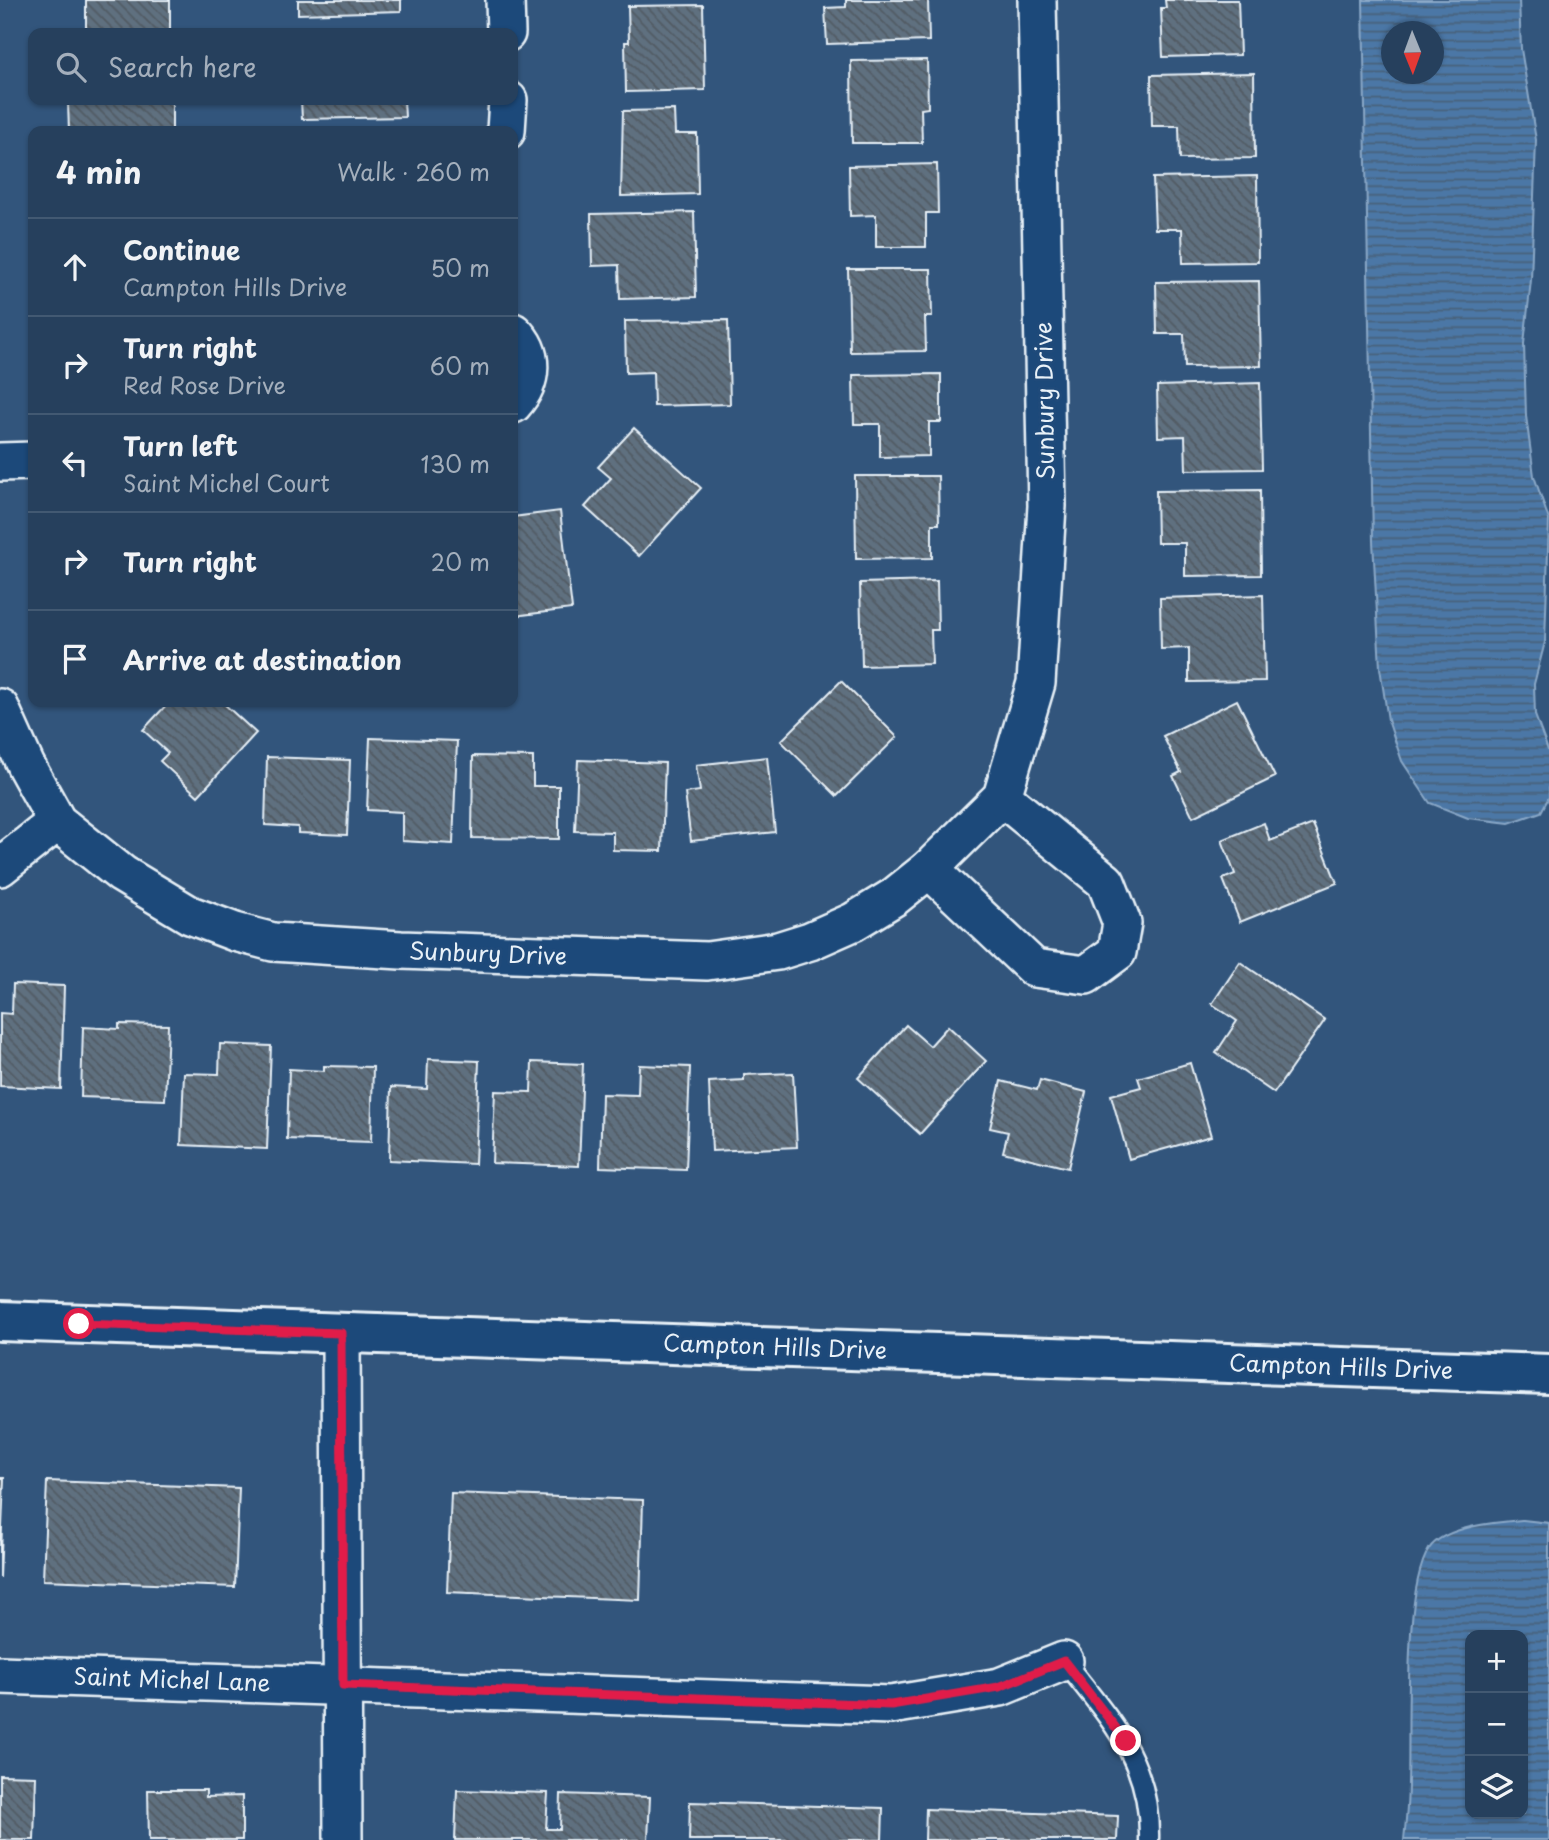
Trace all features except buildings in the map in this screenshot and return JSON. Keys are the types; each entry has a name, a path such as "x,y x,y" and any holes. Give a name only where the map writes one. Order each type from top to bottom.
{"street":[{"path":"505,0 506,28"},
{"name":"Sunbury Drive","path":"57,822 122,874 190,915 235,932 273,942 341,947 682,962 737,958 778,951 853,922 894,897 929,869 1002,797 1036,683 1047,506 1037,0"},
{"path":"506,126 508,105"},
{"path":"518,337 527,346 529,366 526,385 518,397"},
{"path":"0,462 28,461"},
{"path":"0,708 26,766 57,822 0,867"},
{"path":"929,869 1034,968 1086,975 1117,952 1122,923 1106,882 1002,797"},
{"name":"Campton Hills Drive","path":"0,1321 1549,1374"},
{"path":"341,1333 344,1840"},
{"name":"Saint Michel Lane","path":"0,1675 891,1705 999,1687 1064,1661"}],"lane":[{"path":"1064,1661 1126,1741 1146,1787 1150,1812 1149,1840"}],"water":[{"path":"1363,0 1519,0 1521,49 1536,140 1531,280 1524,344 1526,416 1534,476 1549,520 1545,642 1534,684 1535,715 1549,753 1549,797 1541,812 1509,823 1468,818 1430,803 1402,761 1388,720 1380,668 1373,541"},
{"path":"1523,1520 1549,1523 1549,1840 1404,1840 1408,1789 1411,1627 1421,1568 1429,1549 1436,1541 1459,1530"}],"route":[{"path":"79,1324 341,1333 343,1685 891,1705 999,1687 1064,1661 1126,1741"}]}
